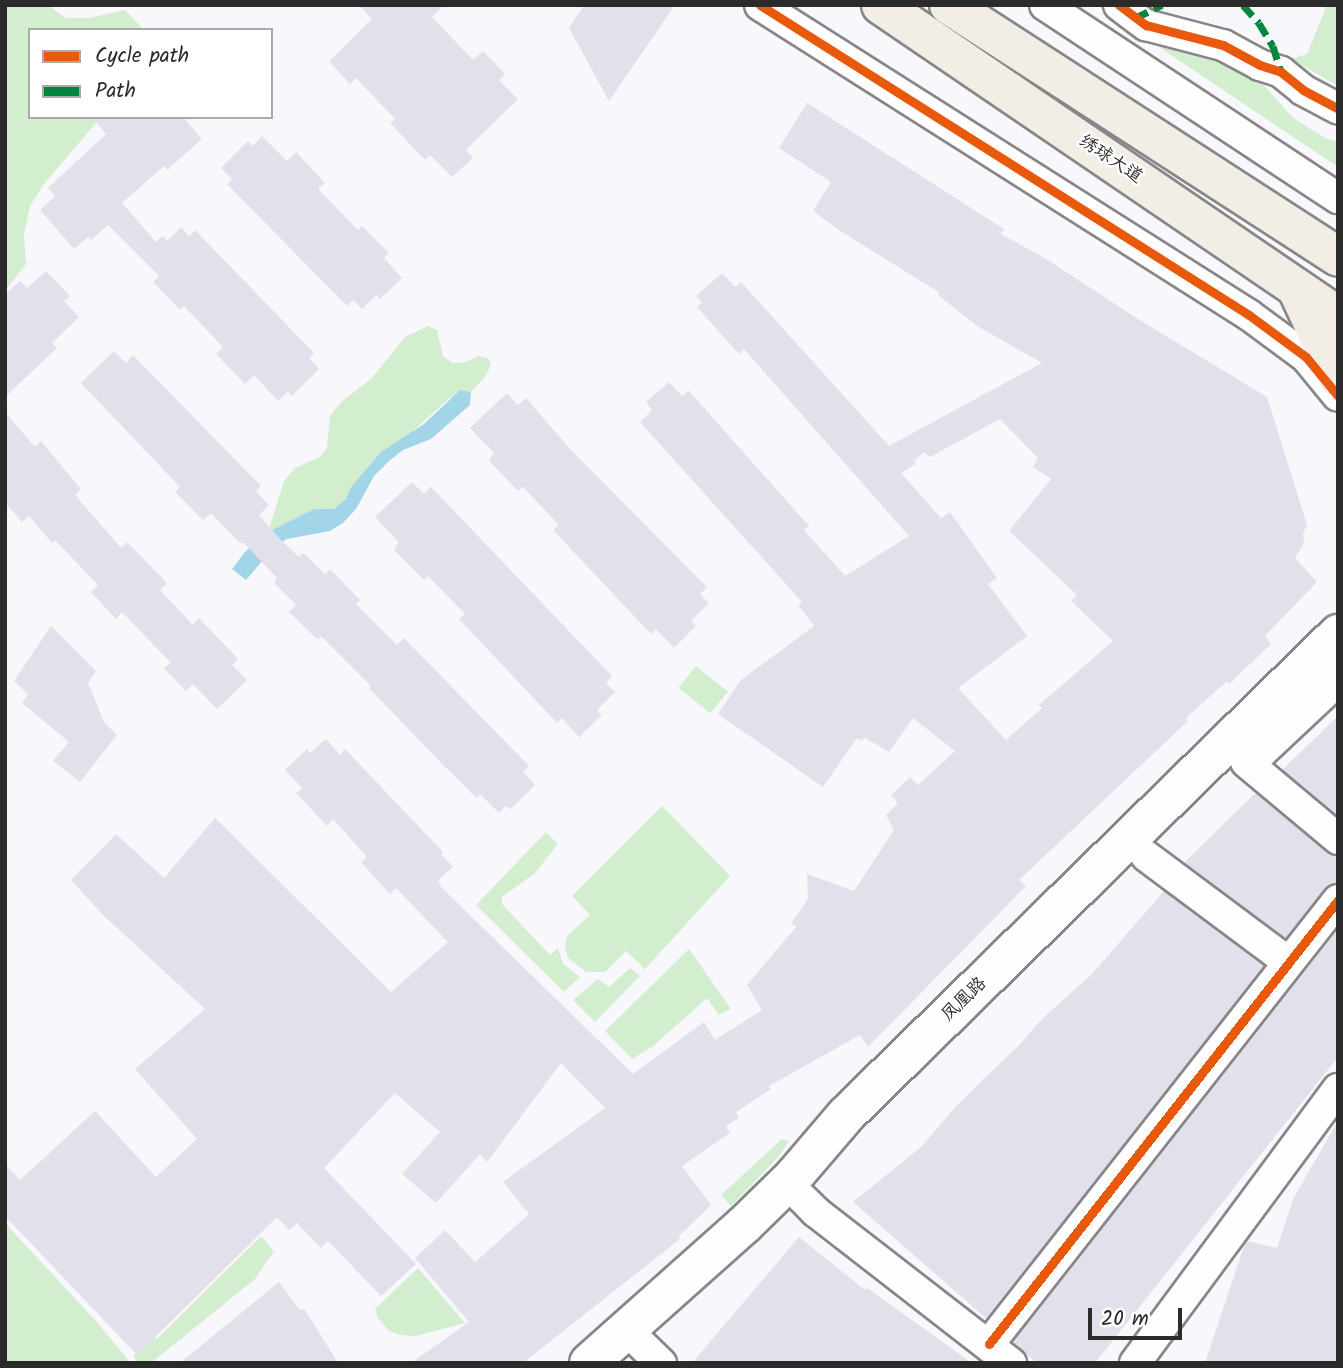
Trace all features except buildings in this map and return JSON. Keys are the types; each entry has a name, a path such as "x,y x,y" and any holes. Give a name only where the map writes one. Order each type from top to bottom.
{"main road":[{"name":"绣球大道","path":"881,5 1338,316"},
{"path":"949,5 1332,250"},
{"path":"1295,286 1338,377"},
{"name":"凤凰路","path":"589,1363 744,1225 793,1177 856,1106 1338,634"},
{"name":"凤凰路","path":"640,1357 802,1198 860,1129 1338,675"}],"street":[{"path":"760,5 1249,316 1306,357 1338,396"},
{"path":"1045,5 1338,198"},
{"path":"1119,5 1146,25 1223,44 1260,65 1281,72 1303,90 1338,109"},
{"path":"1246,762 1338,839"},
{"path":"1146,856 1288,962"},
{"path":"802,1198 1000,1354 1288,962 1338,900"},
{"path":"1135,1363 1338,1089"}],"green space":[{"path":"12,5 48,5 66,18 89,18 125,10 142,28 28,28 28,119 99,119 44,184 30,206 24,235 26,264 5,291 5,8"},
{"path":"1096,5 1108,5 1176,40 1254,74 1293,118 1325,138 1338,142 1338,167"},
{"path":"1327,5 1338,5 1338,86 1291,59 1307,54"},
{"path":"428,326 437,330 443,356 453,363 465,362 478,356 488,358 491,365 485,377 471,392 460,390 444,403 351,487 347,499 334,509 314,509 268,532 284,481 295,468 320,457 327,447 330,416 340,403 372,378 405,337"},
{"path":"696,666 728,692 710,714 678,688"},
{"path":"662,806 730,876 645,969 626,951 605,972 586,972 568,958 565,947 567,936 590,915 572,896"},
{"path":"546,832 558,844 535,873 502,897 502,904 550,955 558,948 563,964 580,977 564,992 476,905"},
{"path":"689,949 731,1009 719,1015 707,998 652,1047 632,1059 605,1031"},
{"path":"630,968 640,976 595,1022 573,1000 598,979 609,987"},
{"path":"782,1139 789,1141 779,1156 731,1206 721,1195"},
{"path":"5,1223 95,1320 131,1363 5,1363"},
{"path":"261,1236 274,1251 255,1279 151,1363 138,1363 133,1356 154,1337 157,1339"},
{"path":"418,1268 465,1323 416,1336 389,1331 378,1318 375,1309"}],"water":[{"path":"460,390 471,392 470,405 431,439 403,450 389,461 374,476 356,509 343,523 330,531 287,539 275,546 246,580 232,569 245,552 268,532 314,509 334,509 346,499 351,487 381,452 424,424"}],"marked path":[{"path":"1135,18 1162,5"},
{"path":"1243,5 1259,23 1273,46 1281,72"}],"cycle path":[{"path":"760,5 1249,315 1306,357 1338,396"},
{"path":"1119,5 1146,25 1223,45 1260,65 1281,72 1303,90 1338,109"},
{"path":"989,1344 1338,900"}]}
